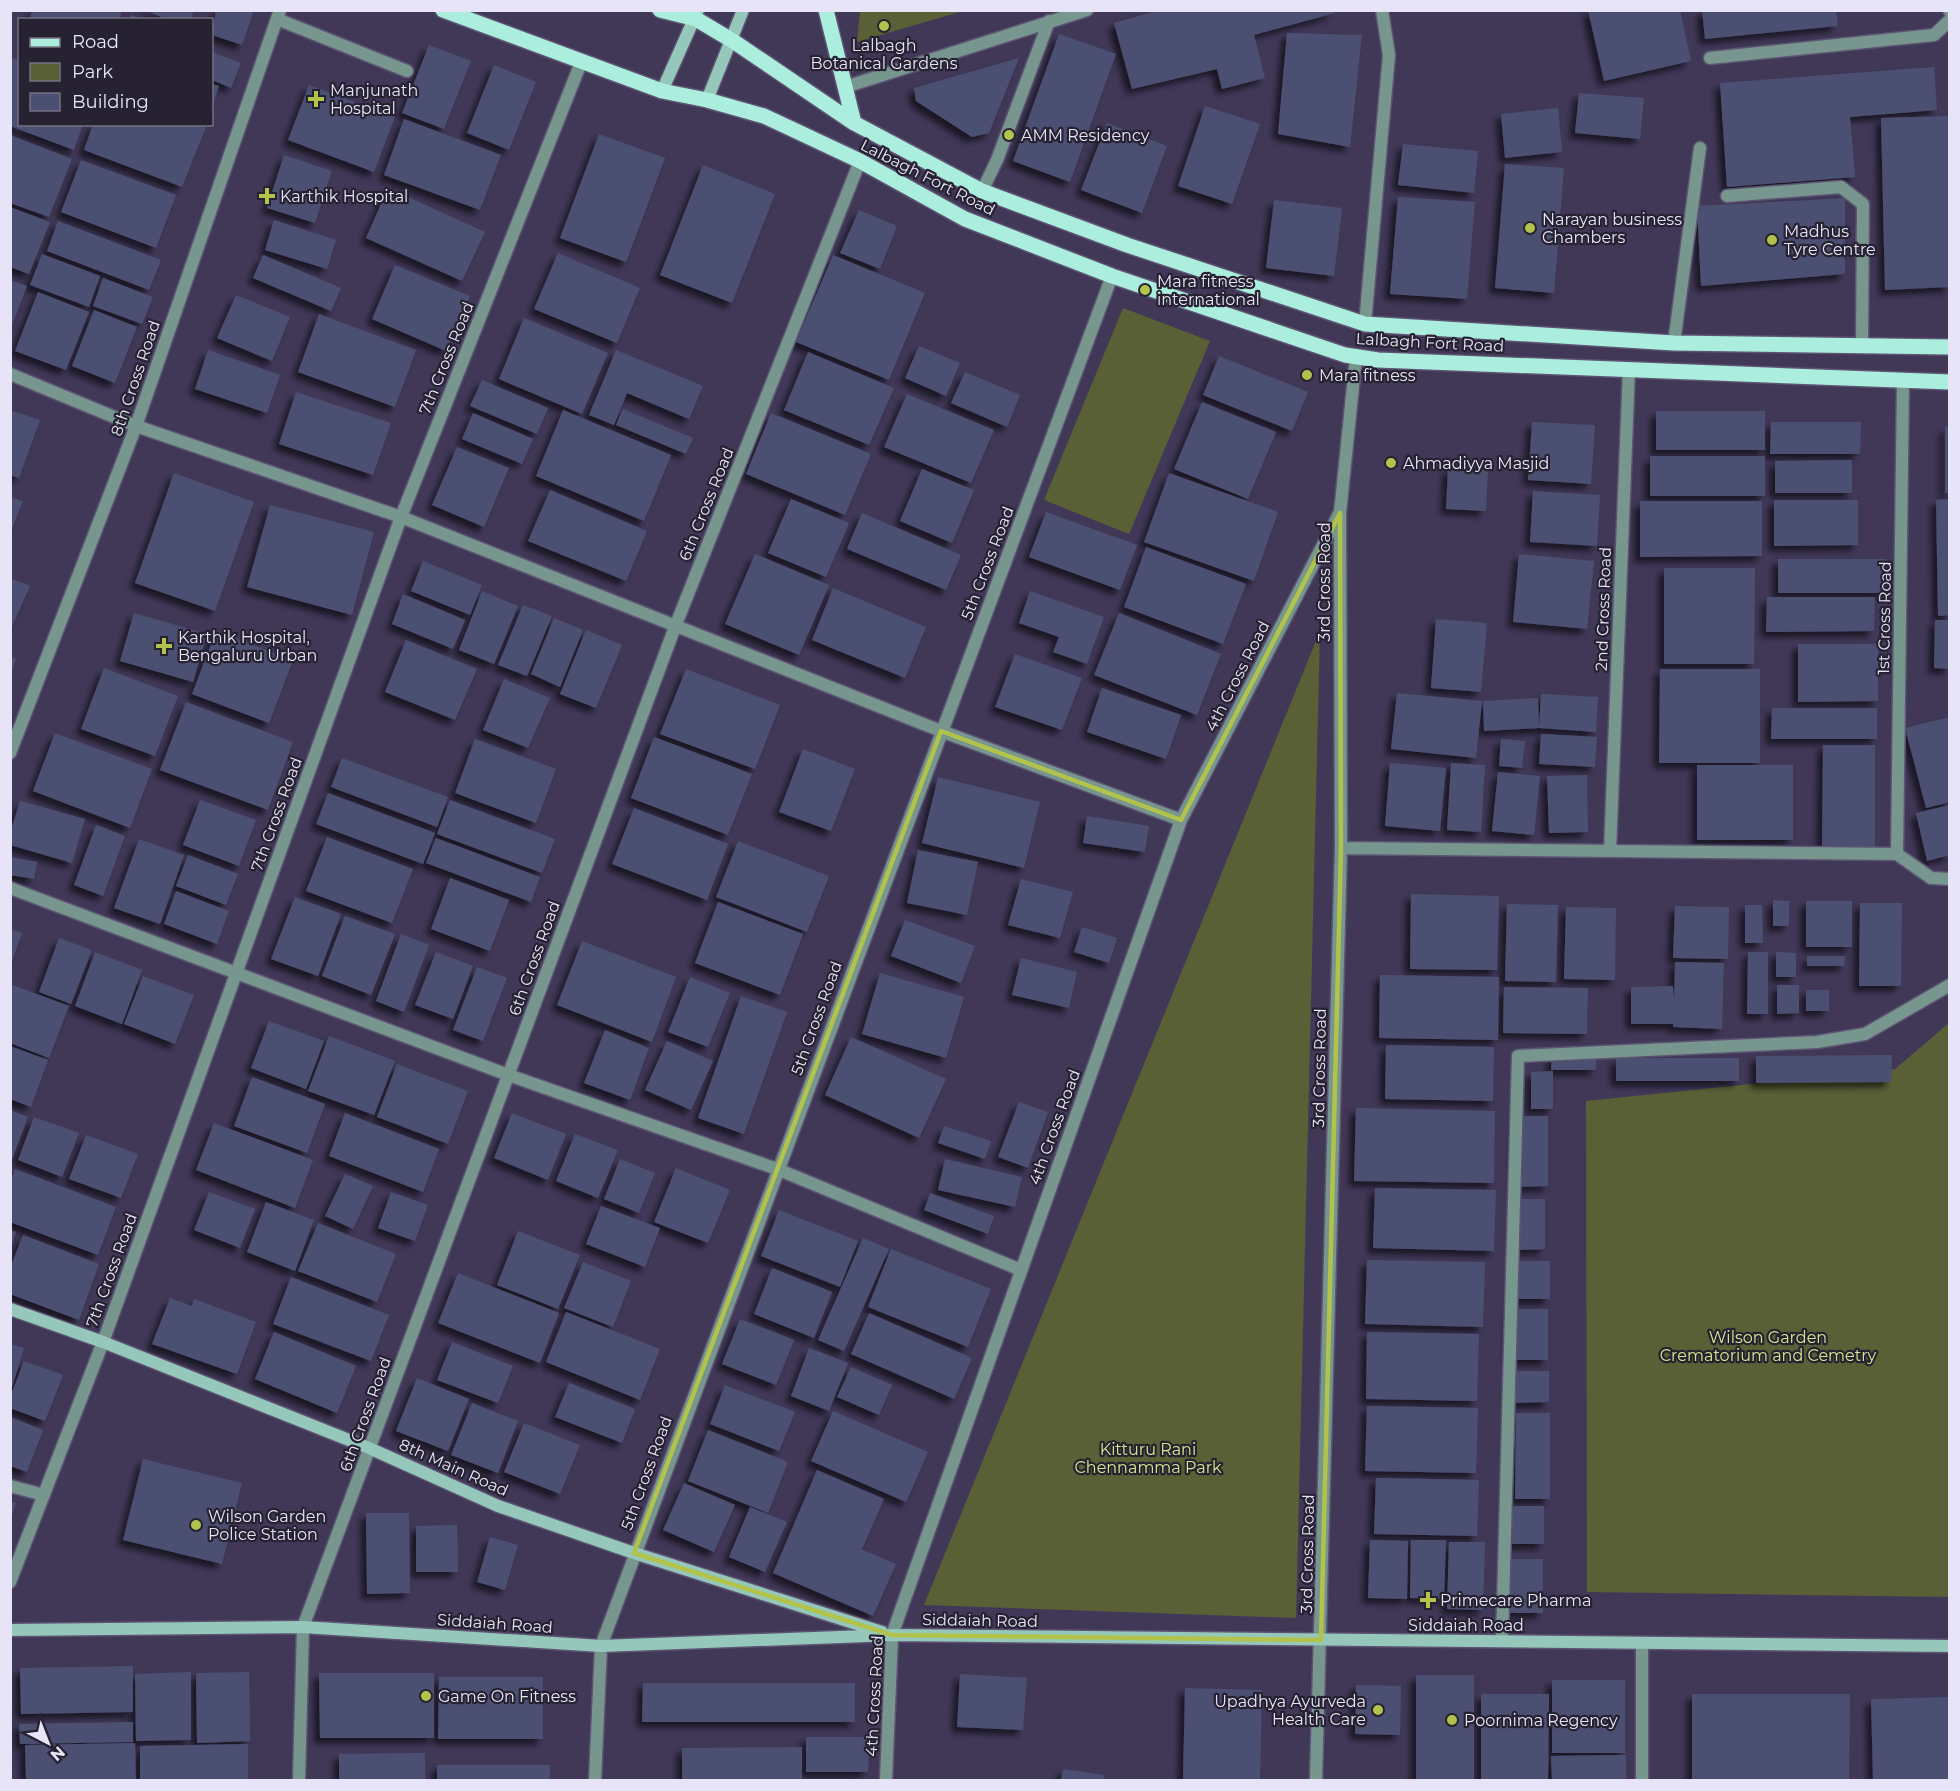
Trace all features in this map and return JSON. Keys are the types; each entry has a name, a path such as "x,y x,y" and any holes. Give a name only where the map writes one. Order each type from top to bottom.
{"main road":[{"name":"Lalbagh Fort Road","path":"443,10 526,43 582,60 662,91 707,100 764,116 860,161 965,219 1112,276 1356,357 1377,360 1629,368 1903,382 1950,382"},
{"name":"Lalbagh Fort Road","path":"660,10 697,15 854,123 982,191 1127,245 1365,324 1674,343 1950,347"},
{"path":"707,100 733,40 743,10"},
{"path":"826,10 854,123"},
{"path":"662,91 697,15"},
{"name":"8th Main Road","path":"10,1309 103,1342 369,1448 498,1506 634,1553 892,1635"},
{"name":"Siddaiah Road","path":"10,1630 303,1627 601,1646 892,1635 1950,1646"}],"street":[{"path":"844,87 1087,10"},
{"path":"1365,324 1389,55 1382,10"},
{"path":"278,15 406,71"},
{"name":"8th Cross Road","path":"10,753 136,426 278,15"},
{"path":"1710,58 1934,34 1950,20"},
{"path":"982,191 997,160 1049,21"},
{"name":"7th Cross Road","path":"10,1582 103,1342 401,517 582,60"},
{"path":"1674,343 1700,148"},
{"name":"6th Cross Road","path":"299,1780 303,1627 675,627 860,161"},
{"path":"1726,196 1840,187 1863,204 1862,346"},
{"name":"5th Cross Road","path":"595,1780 601,1646 1112,276"},
{"name":"3rd Cross Road","path":"1316,1780 1341,848 1340,513 1356,357"},
{"name":"2nd Cross Road","path":"1610,851 1629,368"},
{"path":"10,374 136,426 401,517 941,731 1181,820"},
{"name":"1st Cross Road","path":"1897,854 1903,382"},
{"name":"4th Cross Road","path":"886,1780 892,1635 1181,820 1340,513"},
{"path":"1341,848 1897,854 1931,878 1950,879"},
{"path":"10,888 508,1075 777,1169 1021,1269"},
{"path":"1502,1641 1518,1056 1816,1042 1865,1034 1950,985"},
{"path":"10,1486 44,1495"},
{"path":"1642,1643 1642,1780"}],"highlighted area":[{"path":"1340,513 1341,848 1321,1640 892,1635 634,1553 941,731 1181,820"}],"green space":[{"name":"Lalbagh Botanical Gardens","path":"860,10 963,11 857,42"},
{"path":"1123,308 1210,341 1129,534 1044,500"},
{"name":"Kitturu Rani Chennamma Park","path":"1320,631 1296,1618 924,1605"},
{"name":"Wilson Garden Crematorium and Cemetry","path":"1949,1023 1949,1597 1587,1592 1586,1101 1895,1069"}],"building":[{"path":"33,10 122,10 120,18 30,18"},
{"path":"145,10 194,10 191,18 163,18"},
{"path":"216,10 254,10 242,45 213,35"},
{"path":"1160,10 1334,10 1335,13 1254,35 1265,78 1222,89 1217,69 1132,89 1114,23"},
{"path":"1588,10 1680,10 1691,61 1604,81"},
{"path":"1702,10 1836,10 1838,26 1705,39"},
{"path":"1287,33 1362,35 1350,147 1278,134"},
{"path":"1059,34 1116,54 1070,182 1013,161"},
{"path":"429,45 471,61 444,129 402,113"},
{"path":"213,52 241,63 231,88 213,80"},
{"path":"10,57 18,60 18,126 82,126 74,150 10,126"},
{"path":"1019,58 989,133 972,137 916,101 914,88"},
{"path":"494,65 536,82 509,150 467,133"},
{"path":"1934,67 1937,110 1850,117 1855,177 1727,187 1720,83"},
{"path":"213,84 219,86 213,105"},
{"path":"309,85 395,117 374,172 288,140"},
{"path":"1579,93 1644,98 1640,139 1575,133"},
{"path":"1205,106 1260,124 1232,204 1178,186"},
{"path":"1558,108 1562,152 1505,158 1501,114"},
{"path":"1950,116 1950,287 1885,290 1881,118"},
{"path":"404,119 501,155 480,210 384,175"},
{"path":"1107,123 1167,146 1142,213 1081,190"},
{"path":"92,126 206,127 182,187 84,150"},
{"path":"599,134 665,158 626,262 560,238"},
{"path":"10,135 72,159 49,217 10,203"},
{"path":"1403,144 1478,151 1474,193 1398,185"},
{"path":"284,155 332,171 315,223 267,208"},
{"path":"81,160 176,195 156,248 61,212"},
{"name":"Narayan business Chambers","path":"1505,164 1564,168 1554,293 1495,288"},
{"path":"703,165 775,194 732,303 660,275"},
{"path":"388,188 485,232 462,281 366,238"},
{"path":"1398,197 1475,202 1467,299 1390,294"},
{"name":"Madhus Tyre Centre","path":"1845,198 1845,274 1701,286 1697,206"},
{"path":"1274,200 1342,208 1334,276 1266,268"},
{"path":"10,207 50,222 29,274 10,267"},
{"path":"859,210 897,226 880,269 840,253"},
{"path":"274,220 336,240 327,269 265,250"},
{"path":"58,221 161,260 149,290 47,251"},
{"path":"558,253 640,288 617,343 534,309"},
{"path":"42,254 100,276 89,307 30,285"},
{"path":"263,255 341,288 331,311 253,278"},
{"path":"833,255 925,293 889,380 796,342"},
{"path":"395,265 470,296 446,351 372,319"},
{"path":"103,278 153,297 142,324 93,306"},
{"path":"10,280 27,286 11,328 10,328"},
{"path":"38,292 89,312 66,370 15,351"},
{"path":"236,295 290,317 272,361 217,338"},
{"path":"94,310 137,327 115,383 72,366"},
{"path":"319,314 416,350 395,407 298,372"},
{"path":"524,318 608,353 582,414 499,379"},
{"path":"919,346 960,363 946,396 905,378"},
{"path":"208,350 280,375 267,413 195,389"},
{"path":"616,350 703,386 689,419 627,393 614,425 589,415"},
{"path":"808,352 894,388 869,445 784,410"},
{"path":"1219,356 1308,392 1292,431 1203,395"},
{"path":"965,372 1020,395 1007,427 951,403"},
{"path":"482,380 548,408 537,434 470,406"},
{"path":"296,392 391,423 373,475 279,444"},
{"path":"907,394 994,430 971,483 884,447"},
{"path":"1202,402 1276,432 1248,499 1174,469"},
{"path":"623,409 693,438 686,454 616,425"},
{"path":"10,410 40,420 19,478 10,475"},
{"path":"563,410 671,455 644,521 536,476"},
{"path":"1656,411 1765,411 1765,450 1656,450"},
{"path":"473,413 533,439 522,464 462,439"},
{"path":"771,413 871,454 845,515 746,474"},
{"path":"1532,422 1595,425 1591,484 1528,480"},
{"path":"1771,422 1861,422 1860,454 1770,454"},
{"path":"1945,427 1950,427 1950,493 1945,493"},
{"path":"457,447 509,468 484,527 432,505"},
{"path":"1650,456 1765,456 1765,496 1650,496"},
{"path":"1852,460 1852,493 1775,493 1775,461"},
{"path":"1448,468 1488,470 1486,511 1446,509"},
{"path":"922,469 974,490 952,543 900,521"},
{"path":"174,473 254,502 215,611 135,583"},
{"path":"1169,473 1278,512 1254,581 1144,542"},
{"path":"550,490 647,531 626,581 528,541"},
{"path":"1533,491 1600,495 1597,546 1530,542"},
{"path":"10,497 23,501 11,531 10,531"},
{"path":"791,499 849,523 826,577 768,553"},
{"path":"1950,499 1950,615 1938,616 1936,500"},
{"path":"1774,500 1858,500 1858,545 1774,546"},
{"path":"1640,501 1762,501 1762,556 1640,557"},
{"path":"270,505 374,532 352,615 247,587"},
{"path":"1046,512 1137,545 1120,590 1029,557"},
{"path":"862,513 961,555 946,590 847,549"},
{"path":"1146,547 1246,584 1223,644 1124,607"},
{"path":"755,554 829,585 799,655 725,624"},
{"path":"1519,554 1594,561 1587,629 1513,622"},
{"path":"1778,559 1886,559 1886,593 1778,593"},
{"path":"423,561 482,585 470,615 411,591"},
{"path":"1664,568 1755,568 1754,664 1664,664"},
{"path":"10,578 30,586 10,631"},
{"path":"833,588 926,627 905,678 812,640"},
{"path":"482,591 518,606 494,664 459,650"},
{"path":"1030,591 1104,617 1087,664 1053,652 1059,637 1019,623"},
{"path":"403,594 465,620 453,649 392,624"},
{"path":"1767,597 1875,597 1874,631 1766,632"},
{"path":"523,605 552,616 527,676 498,665"},
{"path":"134,613 207,634 193,682 120,661"},
{"path":"1119,613 1221,654 1197,715 1094,675"},
{"path":"554,618 583,630 560,687 531,674"},
{"path":"1436,619 1487,623 1481,692 1431,688"},
{"path":"1935,620 1950,620 1950,669 1934,668"},
{"path":"586,630 622,645 596,708 560,694"},
{"path":"216,631 293,660 269,723 192,694"},
{"path":"406,640 477,669 455,720 385,692"},
{"path":"1798,644 1878,644 1878,701 1798,702"},
{"path":"1015,654 1082,678 1062,730 995,707"},
{"path":"10,657 16,659 11,674 10,674"},
{"path":"104,668 178,696 155,756 81,729"},
{"path":"686,669 780,705 755,769 660,734"},
{"path":"1660,669 1760,669 1760,763 1659,763"},
{"path":"504,679 550,698 528,748 483,730"},
{"path":"1102,688 1181,715 1166,759 1087,732"},
{"path":"1397,693 1482,701 1476,758 1391,749"},
{"path":"1541,694 1598,697 1596,732 1539,728"},
{"path":"1538,698 1539,728 1484,731 1483,701"},
{"path":"186,702 293,742 268,810 160,770"},
{"path":"1772,708 1877,708 1877,739 1771,739"},
{"path":"1950,717 1950,802 1926,808 1905,728"},
{"path":"55,733 152,769 130,828 33,791"},
{"path":"1541,734 1597,737 1595,767 1539,764"},
{"path":"654,737 752,774 728,835 631,798"},
{"path":"475,739 556,769 536,823 455,793"},
{"path":"1501,739 1525,741 1522,768 1499,766"},
{"path":"1823,745 1875,745 1875,850 1822,850"},
{"path":"803,749 855,769 831,831 779,812"},
{"path":"342,758 448,797 437,827 331,787"},
{"path":"1390,763 1446,768 1440,831 1385,826"},
{"path":"1451,763 1485,765 1481,832 1447,830"},
{"path":"1697,765 1793,765 1793,840 1697,840"},
{"path":"1498,772 1540,776 1534,835 1492,831"},
{"path":"1587,775 1588,832 1549,833 1547,776"},
{"path":"938,777 1040,802 1024,868 922,843"},
{"path":"328,793 435,833 423,864 316,824"},
{"path":"200,800 256,820 239,866 183,845"},
{"path":"450,800 555,839 542,873 437,834"},
{"path":"20,801 85,819 72,863 10,845 10,833"},
{"path":"1950,805 1950,855 1927,861 1916,813"},
{"path":"634,808 728,844 707,900 612,864"},
{"path":"1087,816 1149,826 1145,852 1083,843"},
{"path":"96,825 125,836 103,896 74,885"},
{"path":"327,837 413,869 392,923 306,891"},
{"path":"436,838 540,877 531,902 426,863"},
{"path":"139,839 184,855 160,924 114,908"},
{"path":"738,841 829,876 807,932 716,897"},
{"path":"918,850 978,862 967,915 907,903"},
{"path":"188,855 238,874 226,905 176,886"},
{"path":"10,857 37,862 34,879 10,875"},
{"path":"450,878 509,900 490,951 431,929"},
{"path":"1021,879 1073,892 1060,938 1008,925"},
{"path":"176,891 229,911 217,944 164,924"},
{"path":"1411,894 1499,896 1497,970 1410,969"},
{"path":"295,897 341,914 318,976 271,959"},
{"path":"1773,900 1789,901 1789,926 1773,926"},
{"path":"1806,901 1852,901 1852,947 1806,947"},
{"path":"718,902 803,934 780,995 695,963"},
{"path":"1860,903 1902,903 1901,986 1859,986"},
{"path":"1507,904 1558,905 1556,982 1505,981"},
{"path":"1745,905 1762,905 1763,943 1745,943"},
{"path":"1675,906 1729,907 1728,959 1673,958"},
{"path":"1566,907 1616,908 1615,980 1564,979"},
{"path":"345,916 395,934 371,995 322,976"},
{"path":"905,920 975,946 961,983 891,956"},
{"path":"1082,927 1117,938 1109,963 1074,952"},
{"path":"10,929 22,933 11,964 10,964"},
{"path":"401,934 429,945 404,1012 376,1001"},
{"path":"59,938 92,950 71,1004 39,992"},
{"path":"582,941 676,977 652,1042 557,1005"},
{"path":"95,952 142,970 122,1024 75,1006"},
{"path":"436,952 473,966 453,1019 415,1005"},
{"path":"1748,952 1768,952 1768,1014 1747,1014"},
{"path":"1776,952 1796,953 1796,977 1776,977"},
{"path":"1807,956 1845,956 1844,966 1807,966"},
{"path":"1021,958 1077,972 1069,1008 1012,995"},
{"path":"1675,962 1724,963 1722,1029 1673,1027 1673,1024 1631,1024 1631,987 1673,986 1674,1001"},
{"path":"477,967 507,978 483,1041 453,1030"},
{"path":"880,973 964,997 946,1058 862,1034"},
{"path":"1380,975 1499,977 1498,1040 1379,1038"},
{"path":"143,976 194,995 175,1044 124,1024"},
{"path":"690,977 730,993 708,1047 668,1032"},
{"path":"10,984 69,1006 49,1058 10,1043"},
{"path":"1777,985 1799,985 1799,1013 1777,1014"},
{"path":"1504,987 1588,988 1587,1034 1503,1033"},
{"path":"1806,990 1829,990 1829,1011 1806,1011"},
{"path":"741,996 787,1012 744,1134 698,1118"},
{"path":"269,1021 324,1041 306,1089 251,1068"},
{"path":"605,1030 649,1048 630,1100 584,1083"},
{"path":"329,1036 395,1061 374,1115 308,1091"},
{"path":"851,1037 946,1079 919,1138 825,1095"},
{"path":"667,1041 713,1061 691,1110 645,1090"},
{"path":"1386,1045 1494,1047 1493,1101 1385,1099"},
{"path":"10,1046 48,1060 31,1107 10,1099"},
{"path":"1552,1055 1596,1055 1596,1070 1551,1070"},
{"path":"1892,1055 1891,1082 1756,1083 1756,1056"},
{"path":"1616,1058 1739,1058 1739,1081 1616,1081"},
{"path":"397,1064 468,1091 448,1144 377,1117"},
{"path":"1553,1071 1553,1109 1531,1109 1531,1072"},
{"path":"252,1077 325,1104 307,1153 234,1126"},
{"path":"1019,1102 1048,1112 1028,1168 998,1157"},
{"path":"1356,1108 1495,1111 1494,1183 1354,1181"},
{"path":"10,1110 28,1117 11,1162 10,1162"},
{"path":"345,1113 439,1149 423,1192 329,1156"},
{"path":"512,1113 566,1134 548,1180 494,1158"},
{"path":"1517,1116 1548,1116 1548,1186 1516,1187"},
{"path":"34,1117 79,1133 62,1177 18,1160"},
{"path":"214,1123 313,1160 295,1208 196,1170"},
{"path":"944,1126 991,1141 985,1159 938,1143"},
{"path":"575,1134 618,1150 598,1198 556,1181"},
{"path":"86,1135 138,1154 121,1198 69,1179"},
{"path":"620,1159 655,1173 639,1213 604,1199"},
{"path":"945,1159 1022,1177 1015,1207 938,1190"},
{"path":"676,1168 730,1190 708,1243 654,1222"},
{"path":"15,1169 116,1207 98,1255 10,1222 10,1183"},
{"path":"345,1174 373,1186 353,1229 325,1216"},
{"path":"1375,1188 1496,1190 1494,1251 1373,1248"},
{"path":"209,1192 255,1209 240,1248 194,1230"},
{"path":"391,1192 428,1205 415,1241 378,1228"},
{"path":"930,1193 994,1216 988,1234 924,1210"},
{"path":"1519,1199 1545,1199 1545,1249 1520,1250"},
{"path":"266,1202 314,1220 295,1271 247,1252"},
{"path":"601,1206 660,1228 645,1267 586,1244"},
{"path":"779,1210 858,1241 840,1287 761,1256"},
{"path":"318,1223 396,1254 377,1302 298,1271"},
{"path":"10,1230 16,1232 11,1247 10,1247"},
{"path":"518,1231 580,1255 558,1309 497,1285"},
{"path":"23,1235 99,1264 79,1320 10,1294 10,1268"},
{"path":"863,1238 889,1249 844,1351 818,1340"},
{"path":"891,1249 991,1289 968,1347 868,1307"},
{"path":"1367,1260 1485,1262 1483,1327 1365,1324"},
{"path":"1515,1261 1550,1261 1550,1299 1515,1299"},
{"path":"583,1262 631,1281 613,1327 564,1308"},
{"path":"772,1268 832,1292 814,1338 754,1314"},
{"path":"458,1273 559,1313 540,1363 438,1323"},
{"path":"291,1277 389,1315 371,1361 273,1324"},
{"path":"170,1298 192,1306 194,1299 256,1322 237,1374 152,1344"},
{"path":"1511,1309 1548,1309 1548,1360 1511,1360"},
{"path":"566,1312 660,1349 640,1400 546,1362"},
{"path":"869,1313 972,1358 954,1399 851,1354"},
{"path":"740,1319 794,1340 776,1385 722,1364"},
{"path":"274,1332 356,1366 337,1413 255,1379"},
{"path":"1367,1332 1479,1334 1477,1401 1366,1399"},
{"path":"452,1342 513,1366 498,1403 437,1380"},
{"path":"10,1344 24,1348 12,1387 10,1386"},
{"path":"809,1348 848,1363 829,1411 791,1396"},
{"path":"24,1361 63,1375 45,1421 10,1408 10,1397"},
{"path":"851,1367 892,1385 879,1415 837,1397"},
{"path":"1512,1371 1549,1371 1549,1402 1511,1403"},
{"path":"417,1378 469,1399 448,1451 396,1431"},
{"path":"569,1383 635,1409 622,1443 555,1417"},
{"path":"725,1385 795,1412 779,1451 710,1424"},
{"path":"472,1403 518,1421 498,1473 451,1455"},
{"path":"1367,1406 1478,1408 1476,1473 1365,1471"},
{"path":"833,1411 928,1452 906,1502 811,1461"},
{"path":"1516,1413 1550,1413 1550,1499 1515,1499"},
{"path":"10,1417 43,1430 27,1472 10,1466"},
{"path":"524,1423 580,1445 560,1494 504,1472"},
{"path":"708,1430 788,1462 768,1513 688,1481"},
{"path":"143,1459 242,1483 222,1564 123,1540"},
{"path":"817,1470 884,1499 862,1549 856,1547 896,1564 873,1616 773,1573"},
{"path":"1376,1478 1479,1480 1477,1536 1374,1534"},
{"path":"684,1483 735,1505 714,1552 663,1530"},
{"path":"10,1501 16,1503 11,1518 10,1518"},
{"path":"1508,1506 1544,1506 1544,1544 1508,1544"},
{"path":"750,1507 787,1522 765,1572 729,1557"},
{"path":"366,1513 409,1513 410,1593 367,1594"},
{"path":"457,1525 458,1572 416,1572 416,1526"},
{"path":"490,1537 518,1545 505,1590 477,1582"},
{"path":"1370,1540 1408,1541 1407,1599 1368,1598"},
{"path":"1411,1540 1446,1540 1444,1599 1410,1598"},
{"path":"1449,1542 1485,1542 1483,1610 1447,1609"},
{"path":"1508,1559 1543,1559 1543,1613 1508,1613"},
{"path":"133,1666 133,1712 21,1714 20,1668"},
{"path":"191,1672 191,1740 136,1741 135,1674"},
{"path":"249,1672 250,1741 197,1743 196,1673"},
{"path":"319,1673 434,1673 434,1738 320,1738"},
{"path":"960,1674 1027,1678 1023,1730 957,1727"},
{"path":"1416,1675 1474,1675 1474,1780 1416,1780"},
{"path":"439,1677 543,1677 543,1739 438,1739"},
{"path":"1552,1680 1625,1680 1625,1753 1552,1753"},
{"path":"643,1683 855,1683 855,1722 642,1722"},
{"name":"Upadhya Ayurveda Health Care","path":"1356,1685 1401,1686 1400,1735 1355,1734"},
{"path":"1185,1688 1262,1690 1260,1780 1183,1780"},
{"path":"1481,1694 1549,1694 1548,1780 1481,1780"},
{"path":"1692,1694 1850,1694 1849,1780 1692,1780"},
{"path":"1950,1697 1950,1780 1873,1780 1871,1699"},
{"path":"133,1722 133,1742 20,1744 19,1724"},
{"path":"806,1737 869,1737 868,1772 806,1772"},
{"path":"135,1743 136,1780 26,1780 25,1745"},
{"path":"248,1744 248,1780 140,1780 140,1746"},
{"path":"802,1747 802,1780 682,1780 682,1748"},
{"path":"425,1753 425,1780 339,1780 339,1754"},
{"path":"1626,1755 1626,1780 1552,1780 1551,1756"},
{"path":"437,1765 550,1765 550,1780 437,1780"},
{"path":"1063,1769 1104,1775 1103,1780 1061,1780"}],"place":[{"name":"Lalbagh Botanical Gardens","path":"884,26"},
{"name":"Manjunath Hospital","path":"316,99"},
{"name":"AMM Residency","path":"1009,135"},
{"name":"Karthik Hospital","path":"267,196"},
{"name":"Narayan business Chambers","path":"1530,228"},
{"name":"Madhus Tyre Centre","path":"1772,240"},
{"name":"Mara fitness international","path":"1145,290"},
{"name":"Mara fitness","path":"1307,375"},
{"name":"Ahmadiyya Masjid","path":"1391,463"},
{"name":"Karthik Hospital, Bengaluru Urban","path":"164,646"},
{"name":"Wilson Garden Police Station","path":"196,1525"},
{"name":"Primecare Pharma","path":"1428,1600"},
{"name":"Game On Fitness","path":"426,1696"},
{"name":"Upadhya Ayurveda Health Care","path":"1378,1710"},
{"name":"Poornima Regency","path":"1452,1720"}]}
